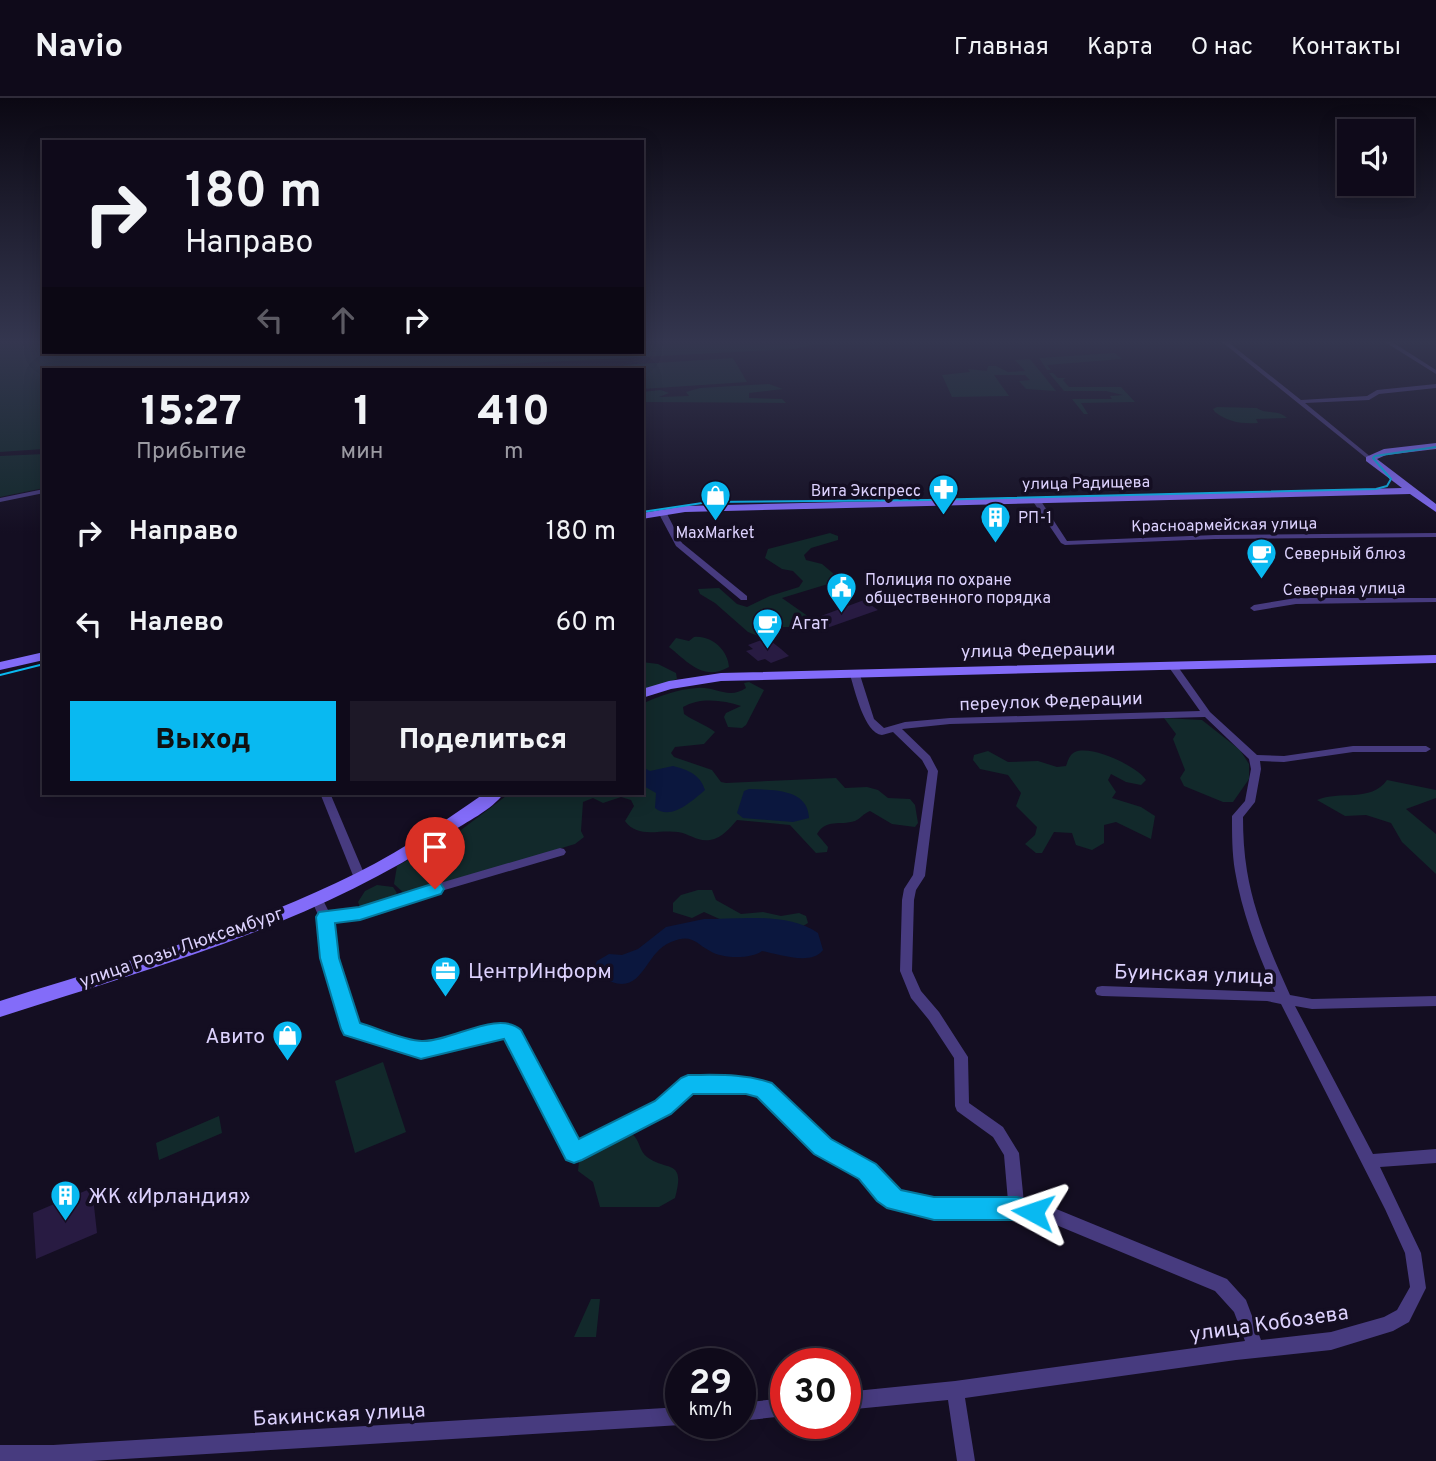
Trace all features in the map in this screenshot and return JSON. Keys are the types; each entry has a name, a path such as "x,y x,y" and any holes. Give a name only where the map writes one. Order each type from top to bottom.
{"street":[{"path":"1303,406 1436,509"},
{"path":"1370,459 1384,452 1436,446"},
{"path":"0,500 42,491"},
{"name":"улица Радищева","path":"644,516 662,512 1036,500 1411,491"},
{"name":"Красноармейская улица","path":"1036,500 1065,543 1206,537 1436,535"},
{"path":"662,512 679,544 744,598"},
{"name":"Северная улица","path":"1254,608 1296,601 1436,600"},
{"path":"0,666 42,656"},
{"name":"улица Федерации","path":"644,693 694,680 1436,659"},
{"path":"1173,666 1207,714 1254,758 1284,759 1353,749 1426,749"},
{"path":"855,675 869,720 882,732 895,728 926,758 933,771 919,876 910,889 908,900 906,971 916,994 961,1057 962,1105 998,1132 1011,1153 1017,1209"},
{"name":"переулок Федерации","path":"895,728 950,721 1207,714"},
{"name":"Буинская улица","path":"1254,758 1256,769 1250,802 1237,816 1243,882 1269,964 1285,999"},
{"path":"327,795 360,878 417,846 493,795"},
{"path":"560,852 410,895 360,914 321,908 329,958 351,1029 421,1050 508,1030 514,1036 574,1153 663,1108 688,1085 746,1084 764,1089 822,1147 868,1172 895,1200 934,1209 1017,1209 1049,1214 1221,1285 1240,1306 1256,1348"},
{"name":"улица Розы Люксембург","path":"0,1010 233,932 321,908 360,878"},
{"name":"Буинская улица","path":"1102,991 1267,996 1312,1004 1436,1001"},
{"name":"улица Кобозева","path":"955,1390 1256,1348 1331,1341 1387,1325 1404,1316 1418,1288 1413,1253 1369,1161 1285,999"},
{"path":"1369,1161 1436,1156"},
{"path":"861,1399 955,1390 966,1461"},
{"name":"Бакинская улица","path":"0,1454 103,1456 665,1417"}],"green space":[{"path":"0,406 42,406 42,449 0,452"},
{"path":"1077,406 1083,406 1088,414 1084,414"},
{"path":"1257,408 1287,418 1256,419 1258,423 1240,423 1215,412 1213,409"},
{"path":"42,454 42,488 0,497 0,456"},
{"path":"830,533 838,536 838,540 811,548 804,555 806,560 822,564 841,580 782,598 809,617 810,619 802,623 803,627 780,627 775,636 758,636 748,632 715,603 700,594 698,589 719,588 737,604 747,607 799,587 803,581 793,571 782,569 765,558 768,549"},
{"path":"694,637 706,638 718,645 726,655 729,667 720,671 703,671 669,647 676,638 689,641"},
{"path":"644,662 658,664 676,673 677,679 644,690"},
{"path":"749,682 764,690 746,725 742,728 728,727 724,717 726,713 741,706 727,702 697,702 683,707 684,714 715,732 704,744 675,747 671,753 674,757 712,770 721,782 726,783 836,778 845,788 867,787 878,790 888,798 910,799 915,805 918,823 915,827 892,824 870,811 855,821 829,824 821,829 817,834 828,847 827,852 816,853 790,825 737,820 725,832 710,840 671,831 642,832 630,827 625,821 634,806 631,800 621,797 603,803 593,798 583,802 581,831 584,837 575,844 406,895 394,884 397,866 457,833 507,795 644,795 644,703 669,693 690,689 703,688 734,693 746,688 744,683"},
{"path":"1164,718 1202,720 1240,750 1249,764 1249,779 1233,802 1223,802 1184,786 1180,778 1185,770 1173,739 1176,734"},
{"path":"988,751 1008,762 1038,761 1057,767 1066,766 1071,755 1083,751 1103,754 1124,763 1146,780 1141,785 1126,782 1111,774 1108,780 1116,792 1112,798 1141,807 1155,816 1151,839 1116,822 1104,825 1104,843 1092,850 1076,845 1072,833 1054,832 1042,853 1036,853 1025,844 1035,835 1037,827 1016,806 1021,793 1008,775 980,769 973,760 974,755"},
{"path":"1387,780 1436,790 1436,798 1406,809 1436,834 1436,874 1402,842 1391,823 1366,815 1345,816 1317,800 1364,794 1380,787"},
{"path":"377,885 393,887 397,893 380,904 360,907 358,902 365,891"},
{"path":"698,890 712,890 716,900 741,914 763,912 781,916 799,913 806,916 808,923 803,926 724,921 704,912 692,918 673,912 673,903 681,895"},
{"path":"383,1062 406,1132 355,1153 335,1081"},
{"path":"219,1116 222,1133 159,1160 156,1143"},
{"path":"632,1134 647,1157 676,1171 678,1185 675,1198 659,1207 600,1207 593,1182 578,1171 579,1162"},
{"path":"591,1299 600,1299 596,1337 574,1337"}],"water":[{"path":"673,766 684,769 700,780 705,790 681,808 661,811 655,808 656,793 644,786 644,768 650,771"},
{"path":"744,791 778,791 796,796 807,808 809,818 793,822 743,818 737,813"},
{"path":"762,918 792,922 818,933 823,950 818,955 803,958 762,951 751,956 729,957 716,954 693,940 684,938 661,948 640,974 625,984 598,975 595,966 597,961 609,954 622,955 638,949 666,927 704,919"}],"building":[{"name":"Полиция по охране общественного порядка","path":"864,600 878,610 827,628 813,619"},
{"name":"Агат","path":"767,638 789,656 771,663 765,659 758,661 746,651 753,649 748,645"},
{"name":"ЖК «Ирландия»","path":"92,1188 97,1233 36,1259 33,1213"}],"tram line":[{"path":"644,512 709,502 927,500 1376,489 1387,486 1391,479 1373,458 1375,456 1436,447"},
{"path":"0,675 42,664"}],"place":[{"name":"Вита Экспресс","path":"944,517"},
{"name":"MaxMarket","path":"715,522"},
{"name":"РП-1","path":"995,544"},
{"name":"Северный блюз","path":"1261,580"},
{"name":"Полиция по охране общественного порядка","path":"842,615"},
{"name":"Агат","path":"768,650"},
{"name":"ЦентрИнформ","path":"445,998"},
{"name":"Авито","path":"288,1063"},
{"name":"ЖК «Ирландия»","path":"65,1223"}],"route":[{"path":"435,889 410,895 360,914 325,917 329,958 351,1029 421,1050 508,1030 514,1036 574,1153 663,1108 688,1085 746,1084 764,1089 789,1111 822,1147 868,1172 895,1200 934,1209 1017,1209 1033,1212"}]}
